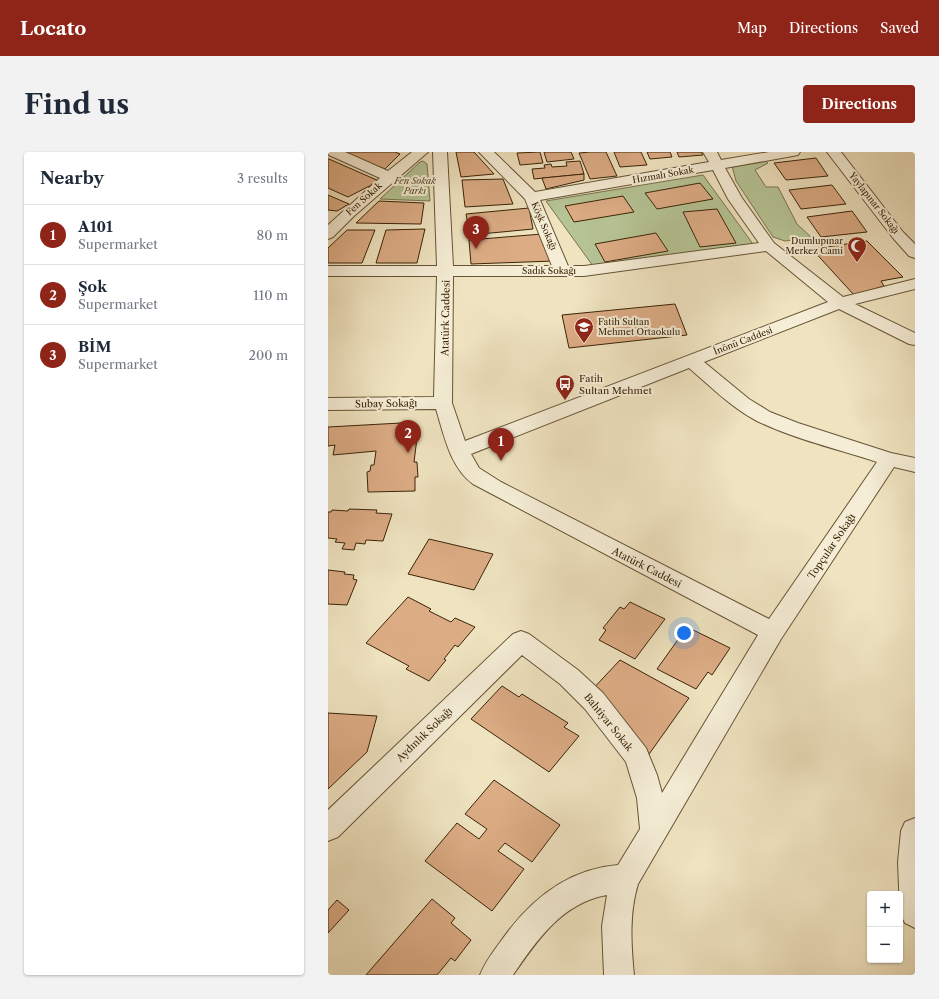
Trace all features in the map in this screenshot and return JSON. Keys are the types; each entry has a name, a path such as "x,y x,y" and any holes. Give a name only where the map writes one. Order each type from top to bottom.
{"street":[{"path":"334,152 390,177"},
{"name":"Fen Sokak","path":"328,234 334,222 409,160 421,152"},
{"name":"Atatürk Caddesi","path":"440,152 446,270 443,403 459,451 472,473 480,479 773,632"},
{"name":"Köşk Sokağı","path":"486,152 532,197 562,270"},
{"name":"Hızmalı Sokak","path":"532,197 714,158 793,152"},
{"name":"Yaylapınar Sokağı","path":"834,152 893,229 915,253"},
{"path":"714,158 735,199 769,246 840,303 915,340"},
{"name":"Sadık Sokağı","path":"328,271 584,271 769,246"},
{"name":"İnönü Caddesi","path":"459,451 840,303 915,284"},
{"path":"691,361 742,403 763,416 791,428 915,466"},
{"name":"Subay Sokağı","path":"328,404 443,403"},
{"name":"Topçular Sokağı","path":"773,632 889,459"},
{"path":"619,975 617,911 620,894 626,878 773,632"},
{"name":"Bahtiyar Sokak","path":"521,640 559,669 594,701 637,756 650,798 654,831"},
{"name":"Aydınlık Sokağı","path":"328,828 521,640"},
{"path":"915,831 911,852 915,913"},
{"path":"495,975 535,920 547,909 580,887 604,880 626,878"}],"green space":[{"path":"763,160 768,163 755,170 766,187 778,187 797,224 812,238 785,241 773,237 736,181 732,166"},
{"name":"Fen Sokak Parkı","path":"423,161 427,164 430,201 380,199 420,162"},
{"path":"703,175 753,244 593,266 546,201"}],"building":[{"path":"340,152 395,152 400,154 385,169"},
{"path":"456,152 474,152 494,174 461,177"},
{"path":"540,152 543,163 520,165 517,153"},
{"path":"544,152 571,152 574,159 547,162"},
{"path":"606,152 617,176 590,179 579,153"},
{"path":"614,152 641,152 647,165 620,167"},
{"path":"647,152 670,152 672,157 650,159"},
{"path":"677,152 701,152 703,155 679,157"},
{"path":"816,158 828,176 786,180 774,163"},
{"path":"328,159 379,181 348,197 328,188"},
{"path":"580,161 584,174 534,179 532,169 545,168 544,165 551,164 552,167 567,166 566,162"},
{"path":"584,174 584,180 546,189 542,178"},
{"path":"503,179 513,204 465,207 462,180"},
{"path":"700,183 713,199 657,209 645,193"},
{"path":"832,185 846,204 801,209 789,190"},
{"path":"328,195 349,204 337,211 328,210"},
{"path":"623,196 634,212 574,222 565,206"},
{"path":"379,201 424,203 421,224 356,223"},
{"path":"529,208 533,229 470,235 466,214"},
{"path":"717,209 736,243 700,247 683,212"},
{"path":"852,211 867,232 821,237 807,217"},
{"path":"425,229 417,263 376,263 386,230"},
{"path":"347,230 375,230 362,263 328,263 328,248"},
{"path":"656,233 668,251 605,262 595,244"},
{"path":"542,234 554,261 471,264 469,240"},
{"name":"Dumlupınar Merkez Cami","path":"867,241 903,277 881,281 884,286 854,295 812,249"},
{"path":"675,304 687,335 569,348 562,315"},
{"path":"401,423 413,425 418,430 414,462 417,462 418,477 415,477 415,491 368,492 367,472 370,471 371,465 374,465 376,451 333,455 335,445 328,446 328,427"},
{"path":"349,509 377,510 376,513 392,514 383,541 366,540 365,544 356,543 354,550 342,549 345,543 335,542 337,539 328,538 328,512 331,512 332,510 348,511"},
{"path":"429,539 493,554 474,590 408,574"},
{"path":"328,570 345,572 344,574 354,575 353,579 357,580 347,605 328,604"},
{"path":"408,597 431,609 429,611 451,622 455,618 475,627 458,647 455,645 444,659 446,660 429,681 406,669 409,666 366,643"},
{"path":"630,602 665,619 635,659 599,640 606,630 603,628 620,607 624,609"},
{"path":"687,627 730,648 712,675 708,672 696,689 657,669"},
{"path":"620,660 689,698 647,757 589,693"},
{"path":"502,686 519,697 522,694 568,723 564,727 579,736 549,772 471,719"},
{"path":"328,713 377,716 367,752 328,789"},
{"path":"494,780 560,825 532,862 505,843 498,851 524,869 492,911 425,861 457,823 479,839 487,829 465,814"},
{"path":"432,899 455,918 451,923 471,940 455,961 451,958 437,975 366,975"},
{"path":"337,900 349,910 328,933 328,910"}],"place":[{"name":"BİM","path":"476,249"},
{"name":"Dumlupınar Merkez Cami","path":"857,263"},
{"name":"Fatih Sultan Mehmet Ortaokulu","path":"584,344"},
{"name":"Fati̇h Sultan Mehmet","path":"565,401"},
{"name":"Şok","path":"408,453"},
{"name":"A101","path":"501,461"}]}
